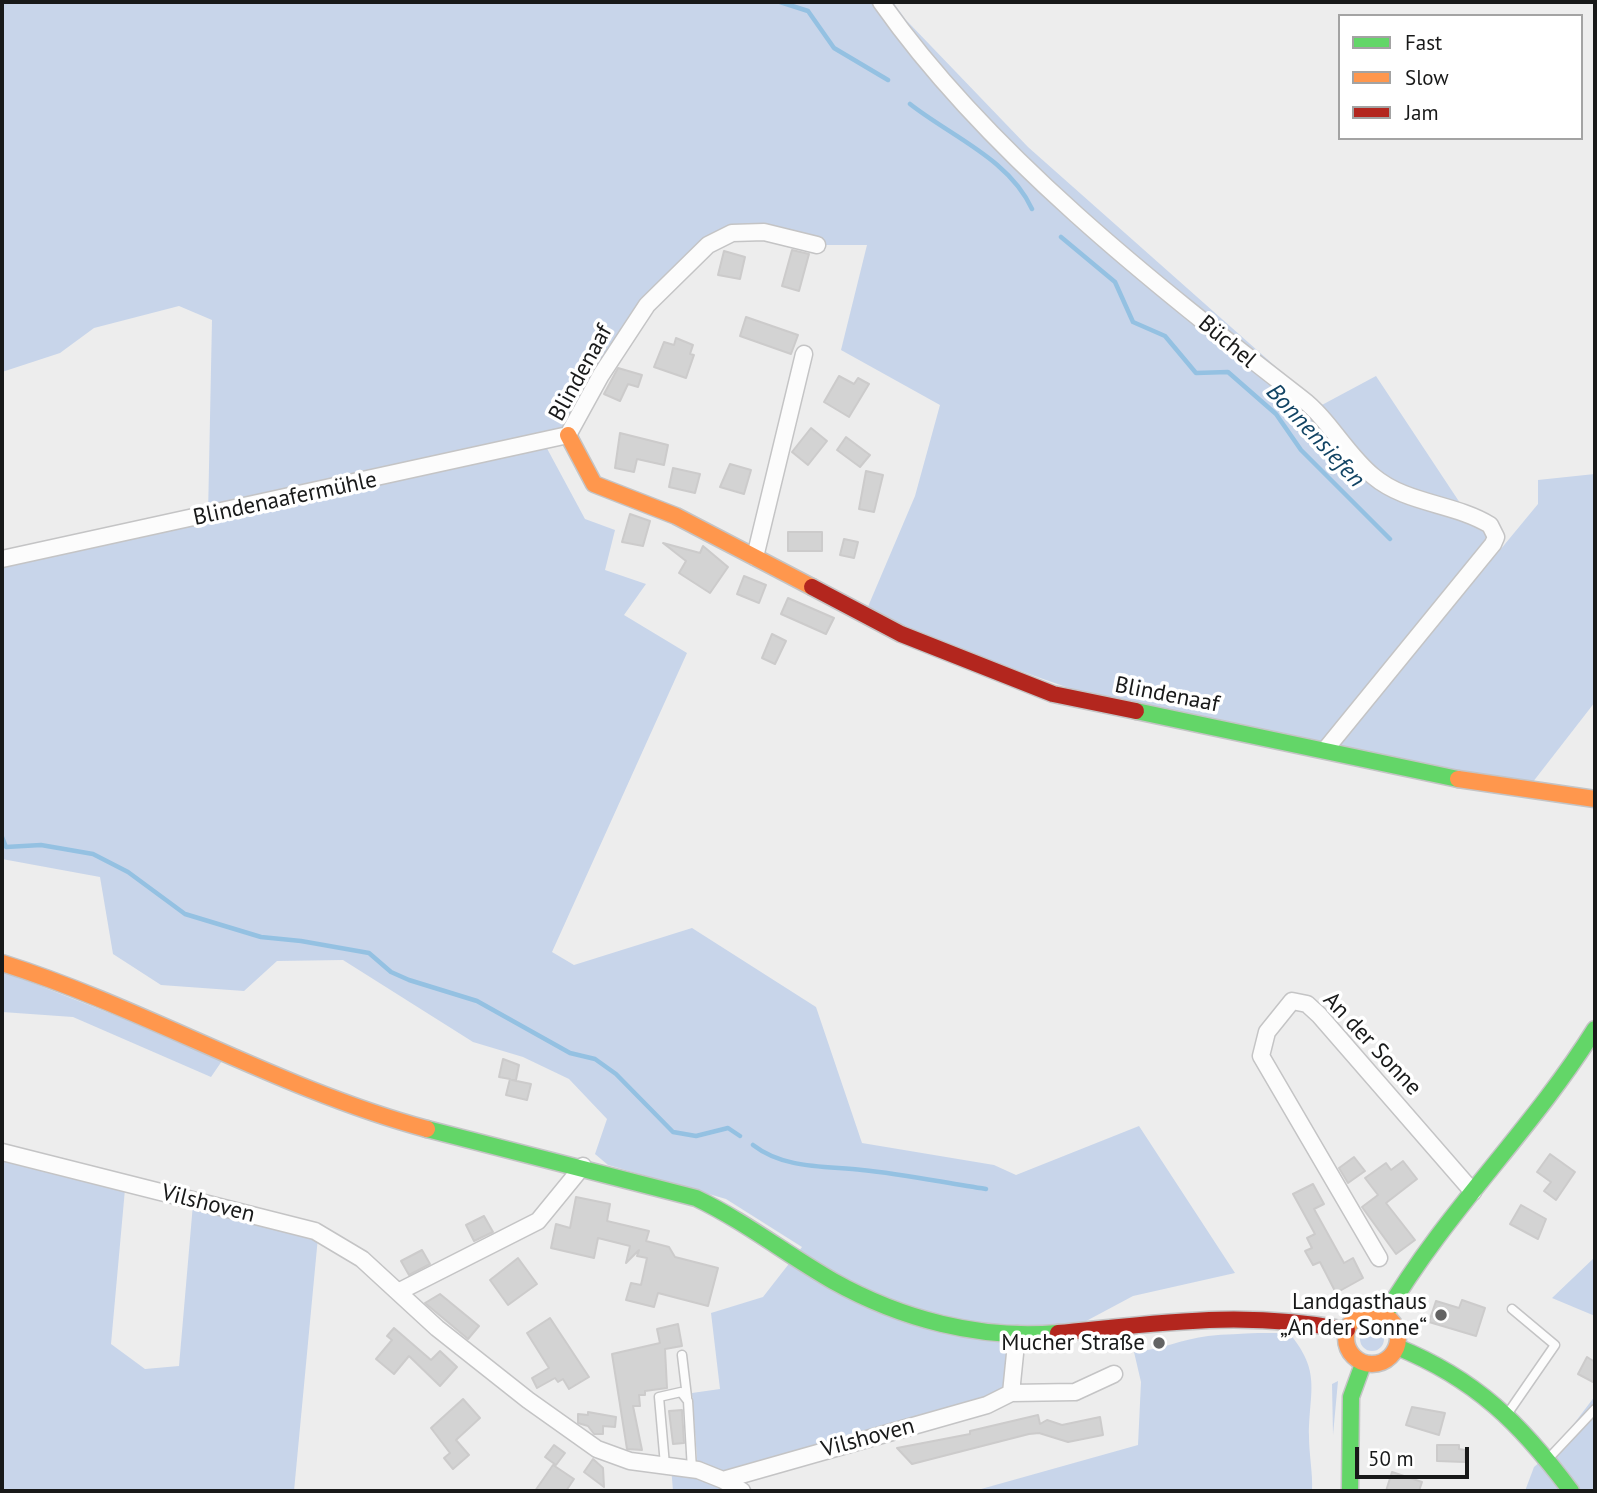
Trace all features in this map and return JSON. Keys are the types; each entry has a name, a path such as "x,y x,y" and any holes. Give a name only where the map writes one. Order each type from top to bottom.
{"main road":[{"name":"Blindenaaf","path":"568,436 594,484 676,516 901,634 1053,694 1325,750 1422,774 1595,799"},
{"path":"2,963 52,977 105,998 353,1106 464,1140 583,1167 695,1198 834,1282 897,1312 955,1328 1060,1335 1209,1317 1258,1317 1347,1330"},
{"path":"1385,1315 1413,1265 1583,1050 1595,1029"},
{"path":"1376,1312 1385,1315 1397,1329 1397,1347 1392,1356 1382,1363 1363,1364 1351,1355 1346,1343 1347,1330 1358,1316 1376,1312"},
{"path":"1397,1347 1465,1378 1508,1413 1548,1459 1571,1491"},
{"path":"1350,1491 1351,1397 1363,1364"}],"street":[{"name":"Büchel","path":"881,2 900,29 980,122 1117,248 1224,341 1303,400 1372,476 1427,504 1490,525 1496,537 1493,544 1325,750"},
{"name":"Blindenaaf","path":"568,436 601,376 647,306 708,245 732,233 764,232 817,244"},
{"path":"755,557 804,354"},
{"name":"Blindenaafermühle","path":"2,559 568,436"},
{"name":"An der Sonne","path":"1379,1258 1261,1056 1267,1032 1292,1001 1307,1004 1319,1015 1473,1192"},
{"name":"Vilshoven","path":"2,1152 316,1231 362,1259 409,1305 508,1384 597,1449 631,1461 692,1469 723,1480 742,1491"},
{"path":"398,1292 538,1220 583,1167"},
{"path":"1012,1393 1017,1334"},
{"name":"Vilshoven","path":"723,1480 986,1405 1012,1393 1075,1391 1114,1374"}],"lane":[{"path":"1508,1413 1555,1345 1511,1309"},
{"path":"682,1355 692,1469"},
{"path":"665,1465 659,1397 681,1392 687,1398"},
{"path":"1548,1459 1595,1409"}],"shaded area":[{"path":"2,2 893,2 906,20 1028,147 1320,406 1376,376 1462,506 1462,521 1485,529 1488,542 1323,742 1137,712 864,616 915,496 940,405 841,350 867,245 821,245 732,233 647,305 568,435 543,441 585,519 615,530 605,570 646,584 624,615 687,653 552,952 574,965 692,928 816,1007 862,1143 994,1165 1016,1175 1139,1126 1235,1273 1133,1296 1060,1335 1017,1334 1011,1393 726,1482 726,1491 673,1491 671,1466 698,1471 692,1393 720,1389 711,1313 763,1297 802,1247 726,1199 608,1165 595,1154 607,1119 569,1079 523,1057 473,1042 343,960 277,961 244,991 161,985 113,954 100,877 2,859 2,559 208,516 212,320 179,306 94,328 60,353 2,372"},
{"path":"1595,474 1595,702 1529,787 1330,744 1443,619 1538,504 1538,480"},
{"path":"2,971 224,1058 211,1077 73,1017 2,1012"},
{"path":"2,1155 125,1189 111,1344 145,1369 179,1366 193,1204 318,1237 294,1491 2,1491"},
{"path":"1595,1257 1595,1316 1552,1298"},
{"path":"1372,1327 1380,1331 1384,1339 1380,1347 1372,1351 1364,1347 1360,1339 1364,1331"},
{"path":"1289,1333 1306,1359 1311,1382 1309,1436 1312,1491 974,1491 1138,1445 1141,1382 1134,1352 1208,1336"},
{"path":"1338,1381 1333,1435 1332,1384"},
{"path":"1595,1396 1595,1491 1525,1491 1534,1467 1554,1450"}],"building":[{"path":"792,250 809,254 799,291 782,286"},
{"path":"724,251 745,257 740,279 718,275"},
{"path":"746,317 798,335 791,354 740,336"},
{"path":"676,338 693,345 690,354 694,355 686,378 654,367 664,342 674,345"},
{"path":"618,368 642,375 638,387 628,384 620,401 604,394"},
{"path":"839,376 854,384 858,378 869,384 849,417 824,402"},
{"path":"811,428 827,441 808,465 792,452"},
{"path":"620,433 668,445 664,465 637,459 634,472 615,468"},
{"path":"846,437 870,455 860,467 837,450"},
{"path":"730,464 751,470 744,494 720,487"},
{"path":"673,468 700,474 695,493 669,487"},
{"path":"866,471 883,475 874,512 859,509"},
{"path":"630,514 650,521 643,546 622,542"},
{"path":"788,532 822,532 822,551 788,551"},
{"path":"844,539 858,542 854,558 840,555"},
{"path":"663,543 700,553 703,546 728,567 710,593 679,573 686,561"},
{"path":"744,576 766,585 759,603 737,594"},
{"path":"788,598 834,618 826,634 781,614"},
{"path":"772,634 786,641 775,664 762,658"},
{"path":"503,1059 519,1065 516,1080 512,1080 531,1084 527,1100 506,1095 510,1079 499,1077"},
{"path":"1550,1154 1575,1172 1556,1200 1544,1191 1551,1182 1537,1172"},
{"path":"1354,1157 1365,1171 1348,1183 1339,1168"},
{"path":"1403,1161 1417,1179 1386,1203 1415,1240 1396,1254 1362,1207 1378,1195 1365,1178 1386,1163 1391,1170"},
{"path":"1313,1184 1324,1204 1314,1209 1344,1263 1353,1258 1363,1278 1336,1293 1320,1262 1313,1265 1305,1251 1312,1248 1307,1238 1315,1234 1293,1194"},
{"path":"576,1197 610,1204 607,1221 649,1231 646,1241 669,1247 675,1257 718,1268 708,1306 658,1293 654,1307 626,1300 631,1283 641,1285 647,1258 637,1256 639,1250 626,1263 630,1246 598,1238 594,1258 551,1248 556,1224 570,1228"},
{"path":"1521,1205 1546,1219 1538,1239 1510,1224"},
{"path":"484,1216 493,1232 474,1241 466,1225"},
{"path":"422,1250 430,1264 409,1275 401,1261"},
{"path":"518,1258 537,1284 508,1305 490,1280"},
{"path":"440,1294 479,1326 468,1339 425,1303"},
{"path":"1462,1300 1485,1308 1476,1336 1429,1322 1436,1301 1459,1308"},
{"path":"550,1318 589,1377 569,1389 563,1379 558,1382 555,1378 537,1388 532,1378 549,1368 527,1333"},
{"path":"678,1324 682,1346 665,1349 667,1388 645,1391 645,1395 639,1395 640,1406 633,1406 642,1450 627,1449 612,1354 660,1343 657,1329"},
{"path":"394,1328 431,1360 440,1351 457,1367 440,1386 409,1356 394,1374 376,1359 392,1340 387,1336"},
{"path":"1587,1357 1595,1362 1595,1383 1578,1374"},
{"path":"463,1399 480,1418 456,1440 469,1455 453,1469 444,1458 450,1453 431,1428"},
{"path":"1412,1407 1445,1413 1439,1435 1406,1425"},
{"path":"682,1410 684,1443 673,1444 669,1411"},
{"path":"588,1412 616,1417 615,1427 603,1426 603,1434 594,1434 588,1426 578,1423 578,1414 588,1415"},
{"path":"1038,1415 1040,1424 1047,1420 1062,1425 1100,1417 1103,1435 1068,1442 1039,1433 1029,1434 912,1464 897,1448 970,1434 970,1431"},
{"path":"554,1445 565,1453 556,1465 545,1457"},
{"path":"1437,1445 1459,1445 1459,1449 1465,1450 1465,1462 1437,1461"},
{"path":"593,1459 603,1468 604,1487 584,1472"},
{"path":"553,1465 574,1479 566,1491 535,1491"},
{"path":"1392,1472 1422,1482 1419,1491 1386,1491"}],"waterway":[{"name":"Bonnensiefen","path":"780,2 808,11 834,48 888,80"},
{"name":"Bonnensiefen","path":"910,104 994,163 1022,191 1032,209"},
{"name":"Bonnensiefen","path":"1061,237 1115,282 1133,322 1165,336 1196,373 1228,372 1276,414 1301,450 1390,539"},
{"path":"2,837 6,847 41,845 93,854 128,872 185,914 261,937 369,953 391,972 477,1001 570,1053 595,1059 616,1074 673,1132 696,1136 728,1128 740,1136"},
{"path":"753,1145 765,1153 791,1162 893,1174 986,1189"}],"traffic: fast":[{"path":"1136,711 1458,779"},
{"path":"1385,1315 1434,1241 1544,1102 1595,1029"},
{"path":"427,1129 696,1198 833,1281 914,1316 970,1330 1058,1333"},
{"path":"1397,1347 1450,1374 1495,1406 1534,1445 1571,1491"},
{"path":"1350,1491 1351,1397 1363,1364"}],"traffic: slow":[{"path":"568,435 594,484 676,516 812,587"},
{"path":"1458,779 1595,799"},
{"path":"2,963 109,1003 319,1093 427,1129"},
{"path":"1372,1312 1391,1319 1398,1338 1391,1357 1372,1364 1353,1357 1346,1338 1353,1319 1372,1312"}],"traffic: jam":[{"path":"812,587 901,634 1053,694 1136,711"},
{"path":"1058,1333 1202,1320 1272,1321 1347,1330"}],"place":[{"name":"Landgasthaus „An der Sonne“","path":"1441,1315"},
{"name":"Mucher Straße","path":"1159,1343"}]}
